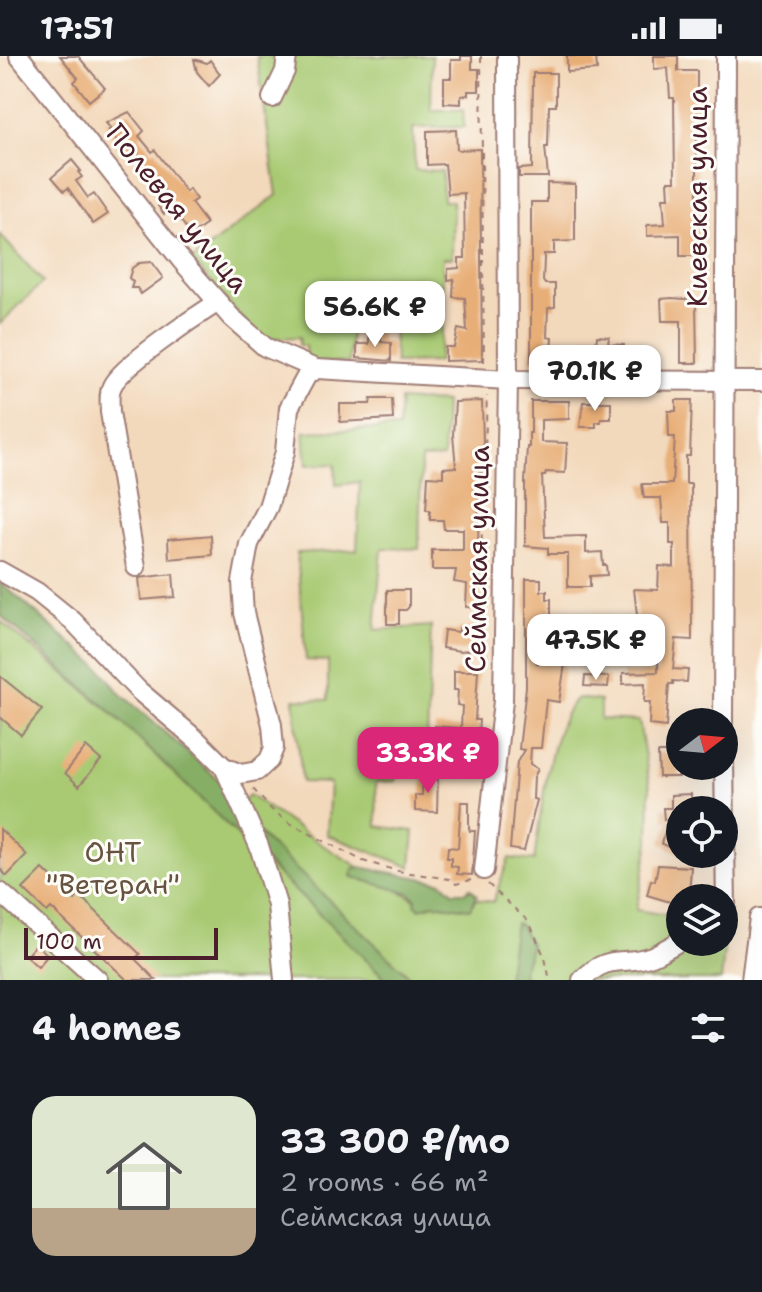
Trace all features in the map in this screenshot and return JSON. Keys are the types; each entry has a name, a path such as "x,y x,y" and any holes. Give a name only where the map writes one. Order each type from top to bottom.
{"street":[{"name":"Полевая улица","path":"19,56 165,240 218,302 265,347 316,369 508,380 762,381"},
{"path":"272,98 285,71 287,56"},
{"name":"Сеймская улица","path":"484,870 503,701 508,380 507,56"},
{"name":"Киевская улица","path":"723,708 726,56"},
{"path":"136,567 110,412 110,393 118,377 188,321 218,302"},
{"path":"232,771 257,771 269,760 274,748 272,725 244,613 242,582 249,544 268,507 285,452 289,408 307,375 316,369"},
{"path":"0,571 37,592 73,621 138,690 232,771 277,905 284,980"},
{"path":"724,780 725,884"},
{"path":"0,892 98,980"},
{"path":"738,914 760,918 751,980"},
{"path":"582,980 594,967 609,961 651,956 666,948"}],"path":[{"path":"481,56 485,379 488,383 480,584 487,667"},
{"path":"232,771 272,810 293,825 363,861 398,871 449,879 456,884 465,884 484,870"},
{"path":"484,870 484,878 490,888 529,922 545,958 550,980"}],"green space":[{"path":"257,56 432,56 431,110 463,110 464,127 413,128 415,170 442,171 443,201 453,201 452,258 443,258 443,325 438,362 395,363 393,325 351,326 349,363 306,362 305,346 299,345 300,337 260,339 192,260 277,195"},
{"path":"0,235 43,282 0,324"},
{"path":"400,400 445,402 443,458 421,459 419,549 382,548 375,630 431,626 427,739 401,738 396,781 376,782 377,826 414,831 411,867 327,835 330,783 302,782 294,699 328,700 328,661 306,660 297,553 357,550 360,482 336,485 335,464 307,465 304,432 398,428"},
{"path":"0,582 101,669 119,692 235,794 236,812 413,980 387,980 112,713 0,615"},
{"name":"ОНТ \"Ветеран\"","path":"0,621 112,713 387,980 0,980"},
{"path":"577,698 600,701 600,719 639,721 650,787 649,843 636,910 666,915 666,956 723,956 721,980 524,980 523,970 531,946 520,925 516,924 507,980 413,980 235,812 249,795 359,867 353,869 427,907 433,904 469,909 476,899 493,902 509,858 534,861 552,752 567,712"},
{"path":"359,867 442,882 453,892 466,892 470,888 477,895 470,909 433,904 420,909 409,893 352,877 353,869"},
{"path":"515,923 520,925 531,946 523,970 524,980 507,980"}],"building":[{"path":"60,56 78,56 105,88 89,101 74,82 78,78"},
{"path":"461,56 472,56 472,69 479,69 479,91 468,91 468,95 461,96 461,104 444,103 444,78 451,78 451,60 461,60"},
{"path":"567,56 596,56 597,70 567,72"},
{"path":"654,56 678,56 678,71 697,71 697,256 680,256 680,235 647,236 647,225 665,224 663,198 669,198 668,181 675,181 674,98 670,98 668,68 654,69"},
{"path":"194,59 207,63 210,60 220,74 209,86 197,72"},
{"path":"533,73 556,73 556,106 549,106 548,147 545,147 548,177 519,177 519,169 532,168"},
{"path":"129,112 144,131 139,136 152,152 155,150 186,192 189,189 196,199 191,203 207,224 191,235 172,208 164,214 158,206 169,197 150,172 146,174 140,166 144,164 131,146 127,150 120,145 109,130 106,123"},
{"path":"456,130 457,150 480,149 482,360 445,361 445,347 454,347 458,329 467,331 465,298 453,297 454,279 448,280 448,269 459,268 459,258 465,258 464,193 448,194 445,164 427,165 427,131"},
{"path":"72,160 81,171 78,172 82,177 76,181 88,198 94,194 108,214 93,224 68,188 64,191 52,177"},
{"path":"547,183 575,184 575,241 554,242 554,254 544,254 543,281 545,284 555,284 555,307 548,308 547,337 552,338 551,351 569,351 569,361 531,362 531,202 547,202"},
{"path":"151,262 163,278 141,294 137,288 131,288 133,282 129,278 132,268 139,263"},
{"path":"661,299 696,300 697,363 681,363 681,321 662,321"},
{"path":"369,331 381,332 381,342 391,343 391,361 357,358 357,344 369,344"},
{"path":"597,336 609,337 608,344 624,345 623,363 588,361 590,344 596,345"},
{"path":"371,399 392,399 393,419 340,422 340,404 370,404"},
{"path":"676,400 692,400 686,484 691,484 692,640 676,639 673,669 688,670 687,682 673,681 669,684 666,727 649,725 650,702 644,702 645,683 623,684 623,673 658,672 659,623 638,623 634,589 658,590 659,566 674,567 674,544 670,544 670,523 663,523 661,498 644,498 642,484 672,484 675,437 669,437 668,411 676,411"},
{"path":"482,401 476,590 479,590 478,604 474,604 473,608 466,607 467,584 454,582 456,570 432,570 432,550 463,550 463,529 444,529 443,520 430,520 430,510 426,510 428,476 443,477 443,468 456,467 453,435 455,402"},
{"path":"531,401 569,401 569,419 541,420 541,442 567,443 565,473 546,472 542,476 545,537 586,536 586,553 602,552 607,575 590,576 590,587 568,587 568,554 548,554 548,548 525,546 525,482"},
{"path":"583,402 611,402 611,419 601,419 601,422 596,422 596,427 580,427"},
{"path":"211,535 212,555 169,559 168,539"},
{"path":"173,574 175,597 141,600 139,578"},
{"path":"526,579 541,579 541,591 547,591 547,599 551,599 551,624 542,624 537,663 565,664 559,702 546,700 541,748 531,748 530,764 538,769 534,777 533,799 537,800 524,851 510,849 517,762 524,750 519,749 526,687"},
{"path":"387,590 409,590 409,607 399,610 399,624 387,624"},
{"path":"459,628 479,628 479,649 460,651 442,648 444,630 459,632"},
{"path":"569,642 590,643 590,660 568,663"},
{"path":"454,671 478,671 476,766 458,765 460,740 435,739 435,726 461,728 462,706 457,705"},
{"path":"0,676 42,710 21,735 0,717"},
{"path":"585,676 609,677 608,687 584,686"},
{"path":"86,747 101,760 79,786 65,773"},
{"path":"658,753 666,753 666,777 659,777"},
{"path":"423,774 438,774 437,812 415,811 415,795 422,795"},
{"path":"461,802 469,802 469,828 475,831 472,875 457,874 458,867 451,866 451,858 447,858 448,847 458,848"},
{"path":"0,829 27,855 7,876 0,869"},
{"path":"666,830 666,846 661,843"},
{"path":"658,865 691,868 690,884 666,884 666,901 647,895 651,880 655,881"},
{"path":"43,869 75,900 79,895 140,954 135,959 156,980 127,980 51,908 47,912 23,889"},
{"path":"36,944 48,955 38,967 26,956"}]}
